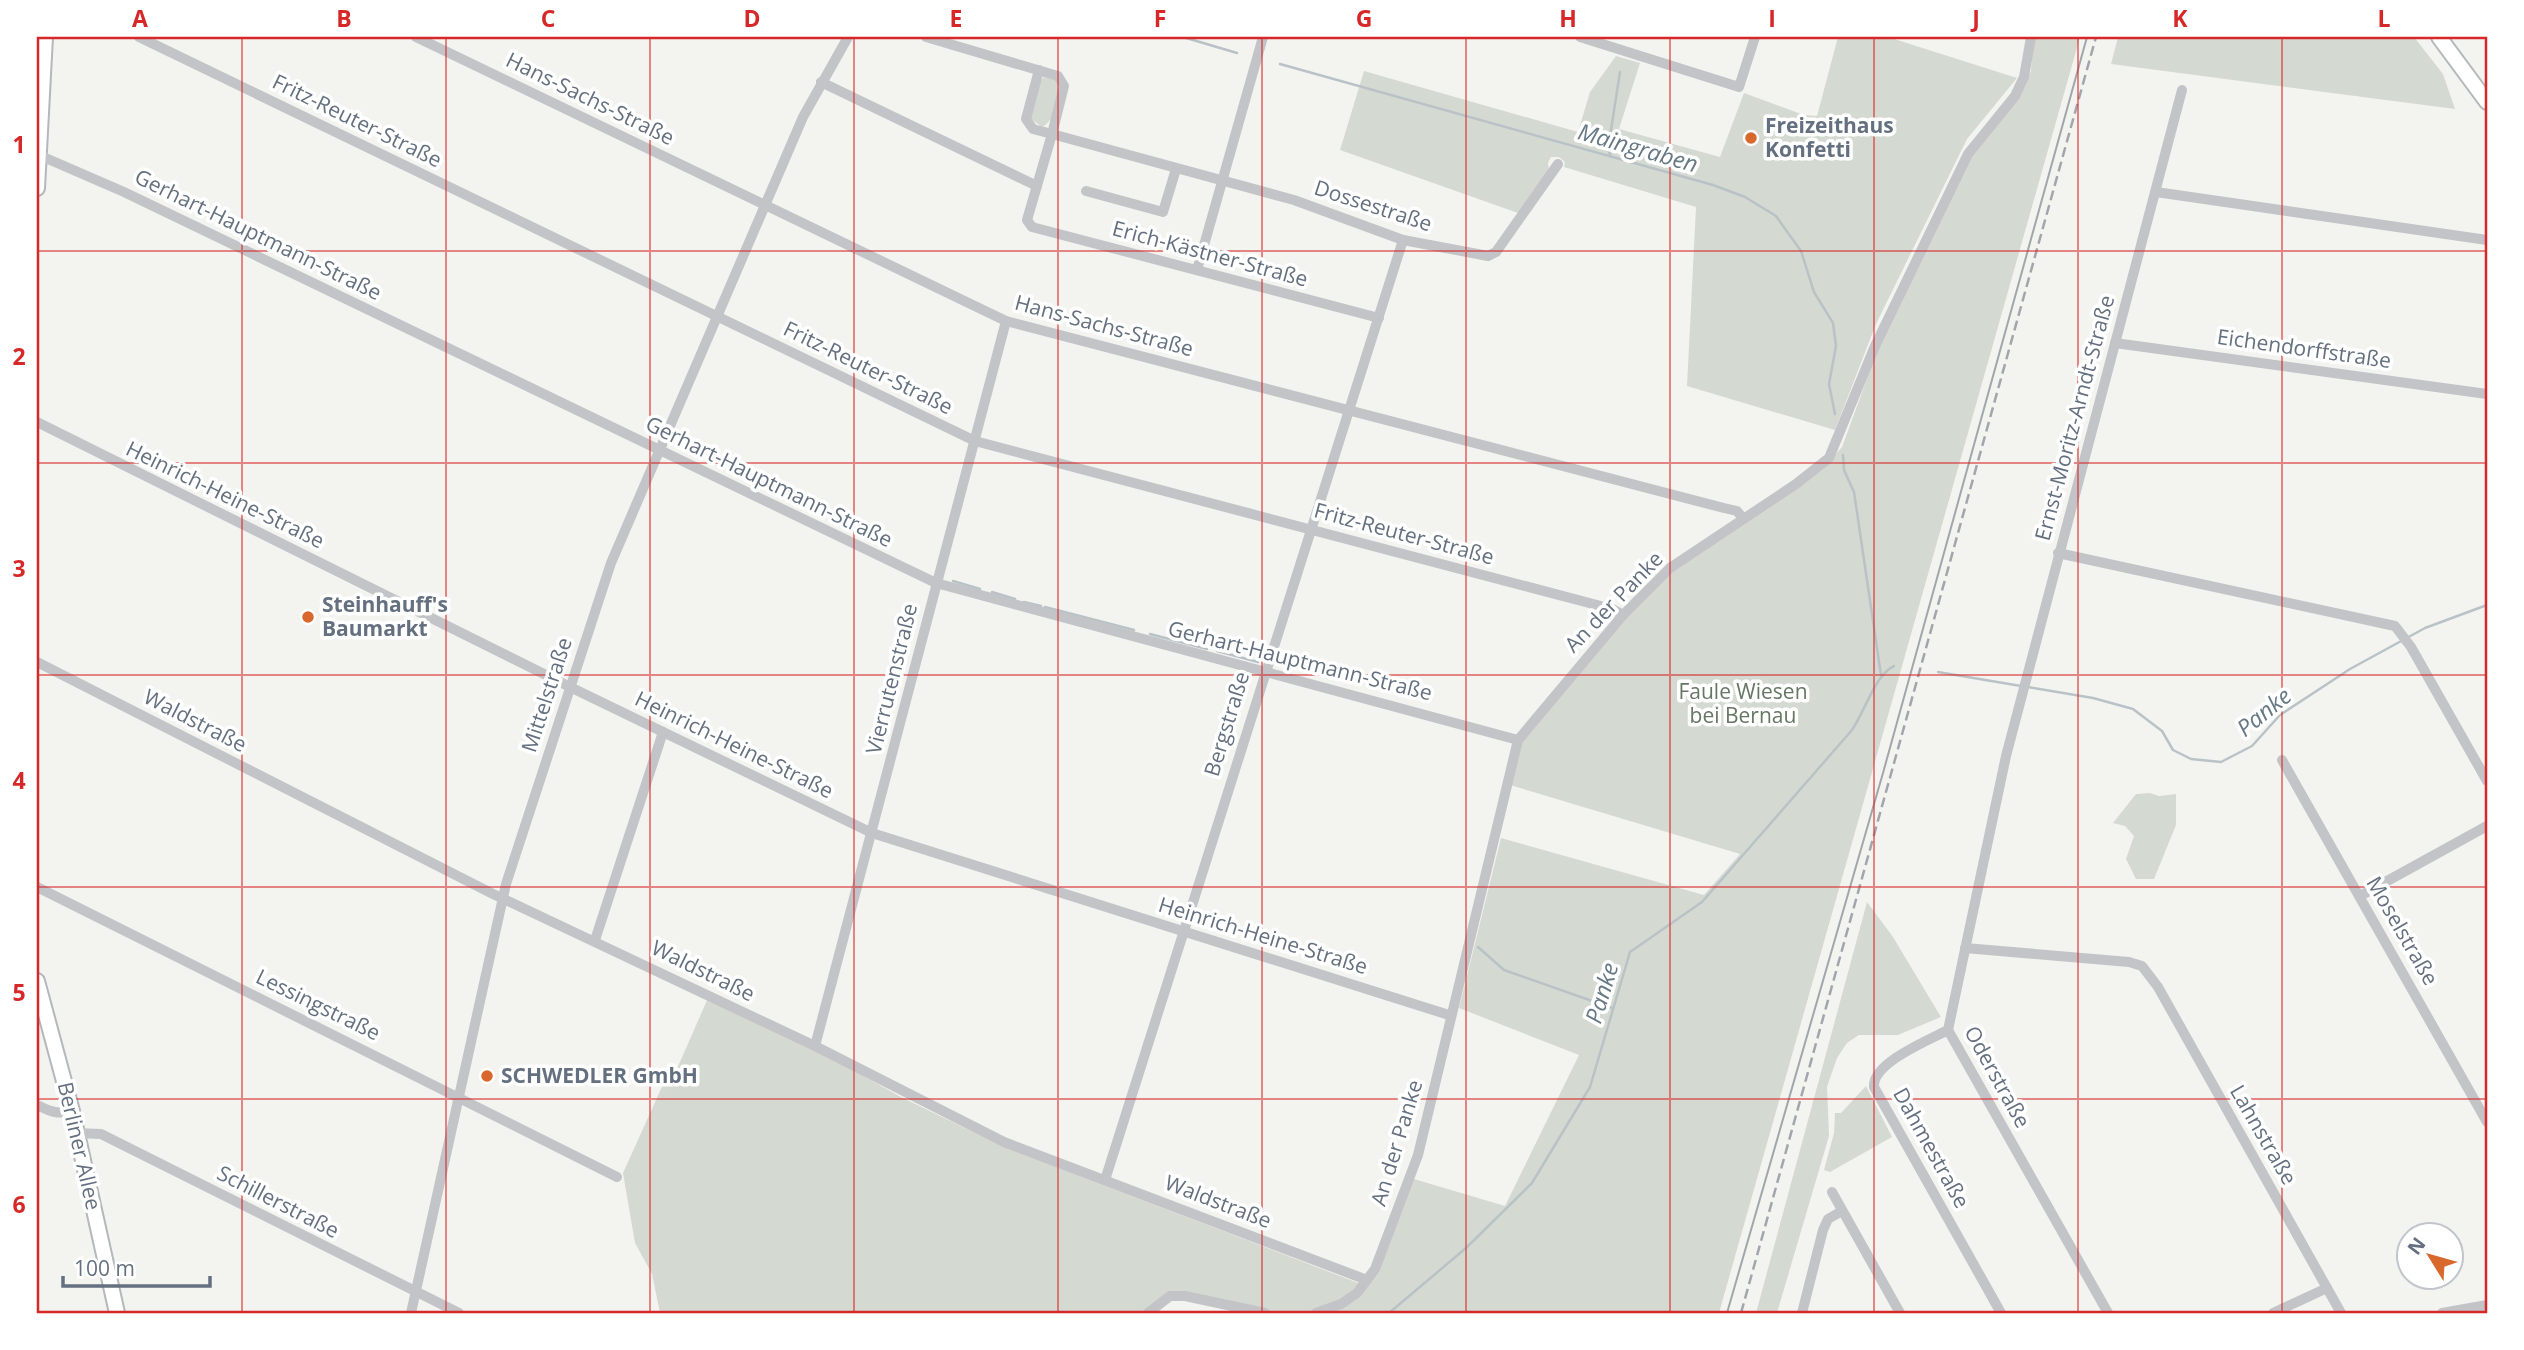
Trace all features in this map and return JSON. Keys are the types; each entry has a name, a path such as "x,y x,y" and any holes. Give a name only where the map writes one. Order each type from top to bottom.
{"street":[{"path":"37,188 46,37"},
{"name":"Fritz-Reuter-Straße","path":"139,37 975,441 1612,609 1623,615"},
{"name":"Mittelstraße","path":"411,1313 502,899 611,563 803,117 848,37"},
{"path":"821,82 1037,186 1063,82 1056,74 926,37"},
{"path":"1197,270 1263,37"},
{"path":"1580,37 1739,87 1755,37"},
{"name":"An der Panke","path":"1367,1280 1375,1269 1418,1155 1441,1065 1449,1015 1518,740 1623,615 1670,568 1742,517 1796,484 1829,458 1875,346 1968,153 2020,87 2027,65 2031,37"},
{"path":"2439,37 2487,102"},
{"name":"Hans-Sachs-Straße","path":"422,38 1006,321 1724,508 1737,512 1742,517"},
{"name":"Dossestraße","path":"1039,70 1026,119 1033,129 1294,200 1403,240 1488,256 1496,252 1558,164"},
{"name":"Ernst-Moritz-Arndt-Straße","path":"2006,756 2182,90"},
{"name":"Gerhart-Hauptmann-Straße","path":"39,163 124,192 936,583 1506,734 1518,740"},
{"path":"1086,191 1163,212 1175,169"},
{"name":"Erich-Kästner-Straße","path":"1037,186 1027,220 1032,227 1379,318"},
{"path":"2156,192 2487,240"},
{"name":"Bergstraße","path":"1105,1180 1264,671 1403,240"},
{"name":"Vierrutenstraße","path":"815,1046 1006,321"},
{"name":"Eichendorffstraße","path":"2115,342 2487,394"},
{"name":"Heinrich-Heine-Straße","path":"37,422 570,687 873,833 1449,1015"},
{"path":"2058,553 2398,628 2487,781"},
{"name":"Waldstraße","path":"37,662 502,899 595,940 815,1046 1004,1142 1367,1280"},
{"path":"595,940 663,732"},
{"name":"Oderstraße","path":"2006,756 1948,1030 2108,1313"},
{"name":"Moselstraße","path":"2282,760 2487,1122"},
{"path":"2360,896 2487,826"},
{"name":"Lessingstraße","path":"37,887 617,1177"},
{"name":"Lahnstraße","path":"1965,948 2129,962 2142,966 2151,976 2341,1313"},
{"name":"Berliner Allee","path":"37,981 78,1133 117,1313"},
{"name":"Dahmestraße","path":"1948,1030 1883,1066 1875,1076 1874,1087 2001,1313"},
{"path":"37,1105 50,1112 72,1111"},
{"name":"Schillerstraße","path":"78,1133 90,1131 101,1134 459,1313"},
{"path":"1832,1192 1900,1313"},
{"path":"1802,1313 1823,1230 1828,1219 1842,1211"},
{"path":"1316,1313 1340,1304 1357,1293 1367,1280"},
{"path":"2273,1313 2327,1288"},
{"path":"1148,1313 1170,1296 1197,1297 1265,1313"},
{"path":"2442,1313 2487,1305"}],"green space":[{"path":"1838,37 1888,37 2017,78 1967,139 1876,324 1835,430 1687,386 1696,207 1564,167 1565,162 1559,157 1551,157 1548,163 1549,171 1518,213 1340,150 1364,71 1578,132 1590,92 1616,56 1640,63 1619,129 1720,157 1744,93 1804,115 1817,116"},
{"name":"Faule Wiesen bei Bernau","path":"2033,37 2080,37 1719,1313 1262,1313 1263,1310 1190,1292 1171,1293 1144,1313 660,1313 652,1274 635,1243 623,1173 670,1069 676,1071 708,998 815,1049 901,1097 1002,1146 1366,1286 1414,1179 1505,1206 1579,1055 1459,1008 1501,838 1704,895 1740,854 1510,785 1518,751 1526,735 1628,614 1671,573 1823,469 1842,447 1878,349 1970,160 1986,134 2025,87 2031,71"},
{"path":"2118,37 2414,37 2443,74 2455,109 2111,64"},
{"path":"1044,77 1055,80 1058,99 1051,119 1042,127 1030,118 1038,83"},
{"path":"2150,793 2159,796 2176,794 2176,825 2154,879 2136,879 2126,859 2134,836 2125,826 2113,823 2136,794"},
{"path":"1867,902 1893,937 1941,1017 1898,1035 1859,1035 1847,1043 1837,1058 1827,1087 1829,1136 1777,1313 1756,1313"},
{"path":"1866,1086 1892,1137 1830,1172 1824,1170 1834,1133 1835,1113 1841,1113"}],"waterway":[{"name":"Maingraben","path":"1183,37 1237,53"},
{"name":"Maingraben","path":"1280,64 1713,185 1745,197 1776,216 1801,251 1814,292 1833,323 1836,346 1829,384 1835,414"},
{"path":"1611,157 1608,149 1620,72"},
{"name":"Maingraben","path":"1843,455 1844,470 1854,492 1881,675"},
{"path":"953,581 980,589"},
{"path":"992,592 1015,599"},
{"path":"1024,602 1041,606"},
{"name":"Panke","path":"2028,687 2093,698 2133,709 2162,731 2173,750 2191,759 2221,762 2252,746 2280,715 2350,669 2425,628 2487,605"},
{"path":"1045,607 1134,630"},
{"path":"1150,634 1207,649"},
{"path":"1217,651 1258,662"},
{"name":"Panke","path":"1389,1313 1466,1248 1532,1183 1590,1087 1630,952 1702,902 1852,730 1881,677 1894,666"},
{"name":"Panke","path":"1938,672 2021,686"},
{"path":"1478,947 1504,970 1612,1008"}],"tram line":[{"path":"1727,1313 1883,773 2087,37"}],"railway":[{"path":"1741,1313 2096,37"}],"place":[{"name":"Freizeithaus Konfetti","path":"1751,138"},
{"name":"Steinhauff's Baumarkt","path":"308,617"},
{"name":"SCHWEDLER GmbH","path":"487,1076"}]}
